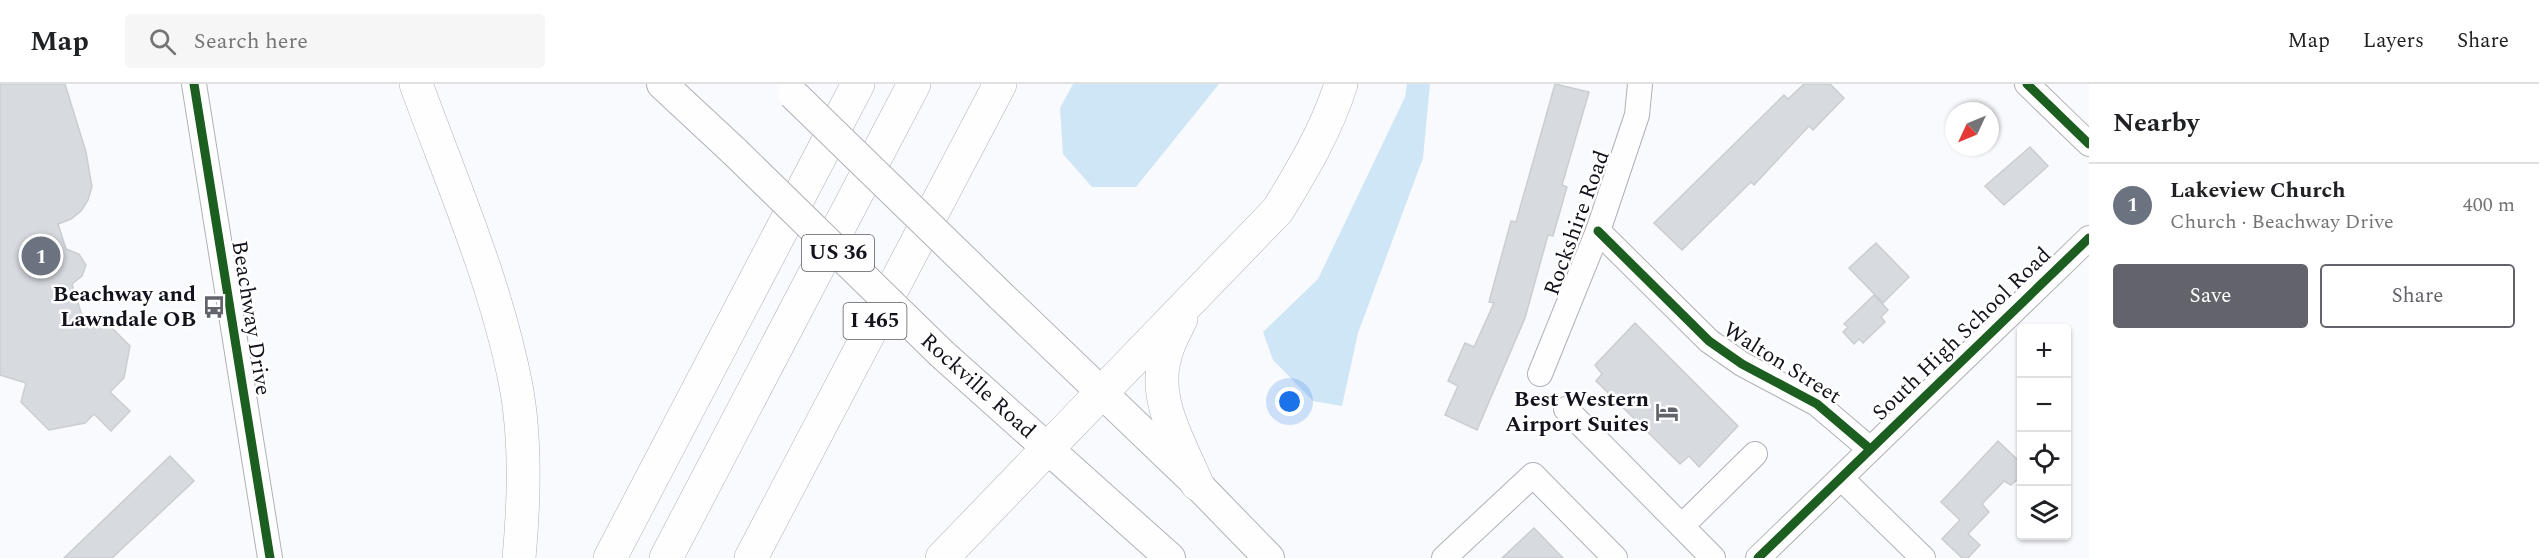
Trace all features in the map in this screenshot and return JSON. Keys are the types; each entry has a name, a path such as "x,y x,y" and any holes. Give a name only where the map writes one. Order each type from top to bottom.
{"highway":[{"path":"416,84 499,313 516,388 521,450 522,521 519,558"},
{"path":"610,558 858,84"},
{"path":"666,558 914,84"},
{"name":"I 465","path":"751,558 1000,84"},
{"path":"942,558 1278,210 1308,160 1334,108 1341,84"},
{"path":"1191,298 1166,352 1161,386 1167,412 1197,484"}],"main road":[{"name":"Rockville Road","path":"662,84 942,354 1170,558"},
{"path":"787,89 1197,484 1269,558"}],"street":[{"name":"Beachway Drive","path":"194,84 270,558"},
{"name":"Rockshire Road","path":"1540,374 1598,231 1637,115 1640,84"},
{"path":"2027,84 2089,144"},
{"name":"Walton Street","path":"1598,231 1709,342 1742,364 1816,404 1870,449"},
{"name":"South High School Road","path":"1758,558 2089,238"},
{"path":"1566,409 1713,558"},
{"path":"1682,526 1755,454"},
{"path":"1444,558 1533,475 1615,558"},
{"path":"1841,478 1923,558"}],"water":[{"path":"1073,84 1219,84 1136,187 1092,187 1063,154 1060,108"},
{"path":"1407,84 1430,84 1423,158 1358,333 1342,406 1313,401 1273,360 1263,332 1318,279 1405,97"}],"building":[{"path":"0,84 65,84 86,152 92,187 81,211 71,219 58,224 66,249 79,254 86,265 82,276 72,284 84,322 101,317 130,346 124,378 110,392 130,411 111,431 94,414 85,423 49,430 21,402 26,383 0,375"},
{"path":"1555,84 1589,92 1562,185 1567,187 1553,236 1548,235 1525,318 1477,430 1445,415 1458,386 1448,381 1465,343 1474,347 1494,303 1489,302 1511,221 1516,222"},
{"path":"1804,84 1830,84 1844,98 1813,130 1809,126 1754,185 1751,182 1682,250 1654,223 1784,95 1788,99"},
{"path":"2030,147 2048,166 2004,205 1985,186"},
{"path":"1876,243 1909,277 1883,303 1849,268"},
{"path":"1874,295 1888,310 1881,317 1885,322 1863,343 1859,339 1854,344 1843,332 1848,327 1844,324"},
{"name":"Best Western Airport Suites","path":"1635,323 1738,426 1699,467 1689,456 1680,464 1596,381 1602,374 1595,365"},
{"path":"1998,441 2017,459 2017,480 2011,485 2004,481 1982,504 1989,512 1968,534 1980,545 1968,558 1962,558 1942,539 1960,520 1941,502"},
{"path":"170,456 194,481 112,558 64,558"},
{"path":"1534,528 1563,558 1502,558"}],"cycle path":[{"path":"194,84 270,558"},
{"path":"2027,84 2089,144"},
{"path":"1598,231 1709,341 1742,364 1817,404 1870,449"},
{"path":"1758,558 2089,238"}],"place":[{"name":"Lakeview Church","path":"41,256"},
{"name":"Beachway and Lawndale OB","path":"214,307"},
{"name":"Best Western Airport Suites","path":"1667,412"}]}
